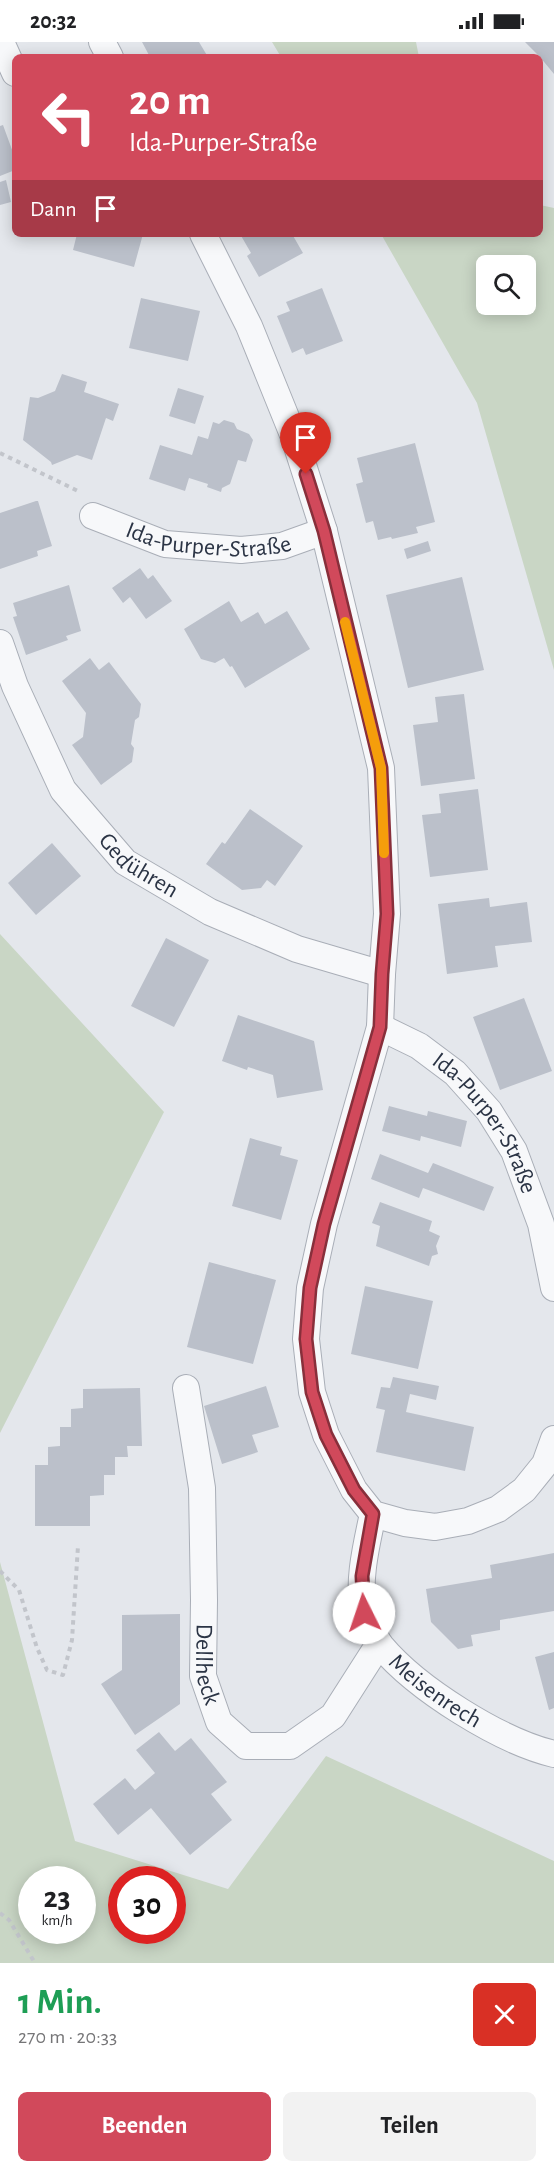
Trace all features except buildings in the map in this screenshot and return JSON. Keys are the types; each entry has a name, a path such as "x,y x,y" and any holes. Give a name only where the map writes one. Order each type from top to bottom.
{"street":[{"path":"1,42 12,66"},
{"name":"Ida-Purper-Straße","path":"204,237 249,326 294,437 324,531 381,768 387,914 380,1027 324,1224 310,1288 306,1339 312,1392 326,1435 354,1490 373,1514"},
{"name":"Ida-Purper-Straße","path":"93,516 165,544 241,550 282,546 324,531"},
{"name":"Gedühren","path":"0,643 15,686 63,790 125,862 210,912 297,949 382,974"},
{"name":"Ida-Purper-Straße","path":"380,1027 419,1046 455,1073 489,1111 514,1151 537,1214 554,1288"},
{"name":"Dellheck","path":"186,1388 202,1488 203,1676 219,1722 246,1746 290,1746 333,1716 379,1644"},
{"path":"373,1514 405,1523 435,1527 468,1521 498,1509 524,1490 545,1464 554,1439"},
{"name":"Meisenrech","path":"373,1514 362,1576 364,1613 379,1644 403,1668 448,1704 495,1730 554,1754"}],"path":[{"path":"0,453 81,492 93,516"},
{"path":"0,1571 19,1590 46,1670 63,1675 72,1640 78,1546"},
{"path":"0,1912 9,1920 34,1963"}],"green space":[{"path":"272,42 416,42 418,54 279,54"},
{"path":"543,206 554,208 554,670 477,403 383,237 543,237"},
{"path":"0,934 164,1112 0,1433"},
{"path":"0,1562 75,1841 155,1866 108,1866 108,1944 186,1944 186,1876 228,1889 326,1756 554,1861 554,1963 0,1963"}],"slow traffic":[{"path":"345,622 381,768 384,853"}],"route":[{"path":"306,474 324,531 381,768 387,914 380,1027 324,1224 310,1288 306,1339 312,1392 326,1435 354,1490 373,1514 362,1576 364,1613"}]}
